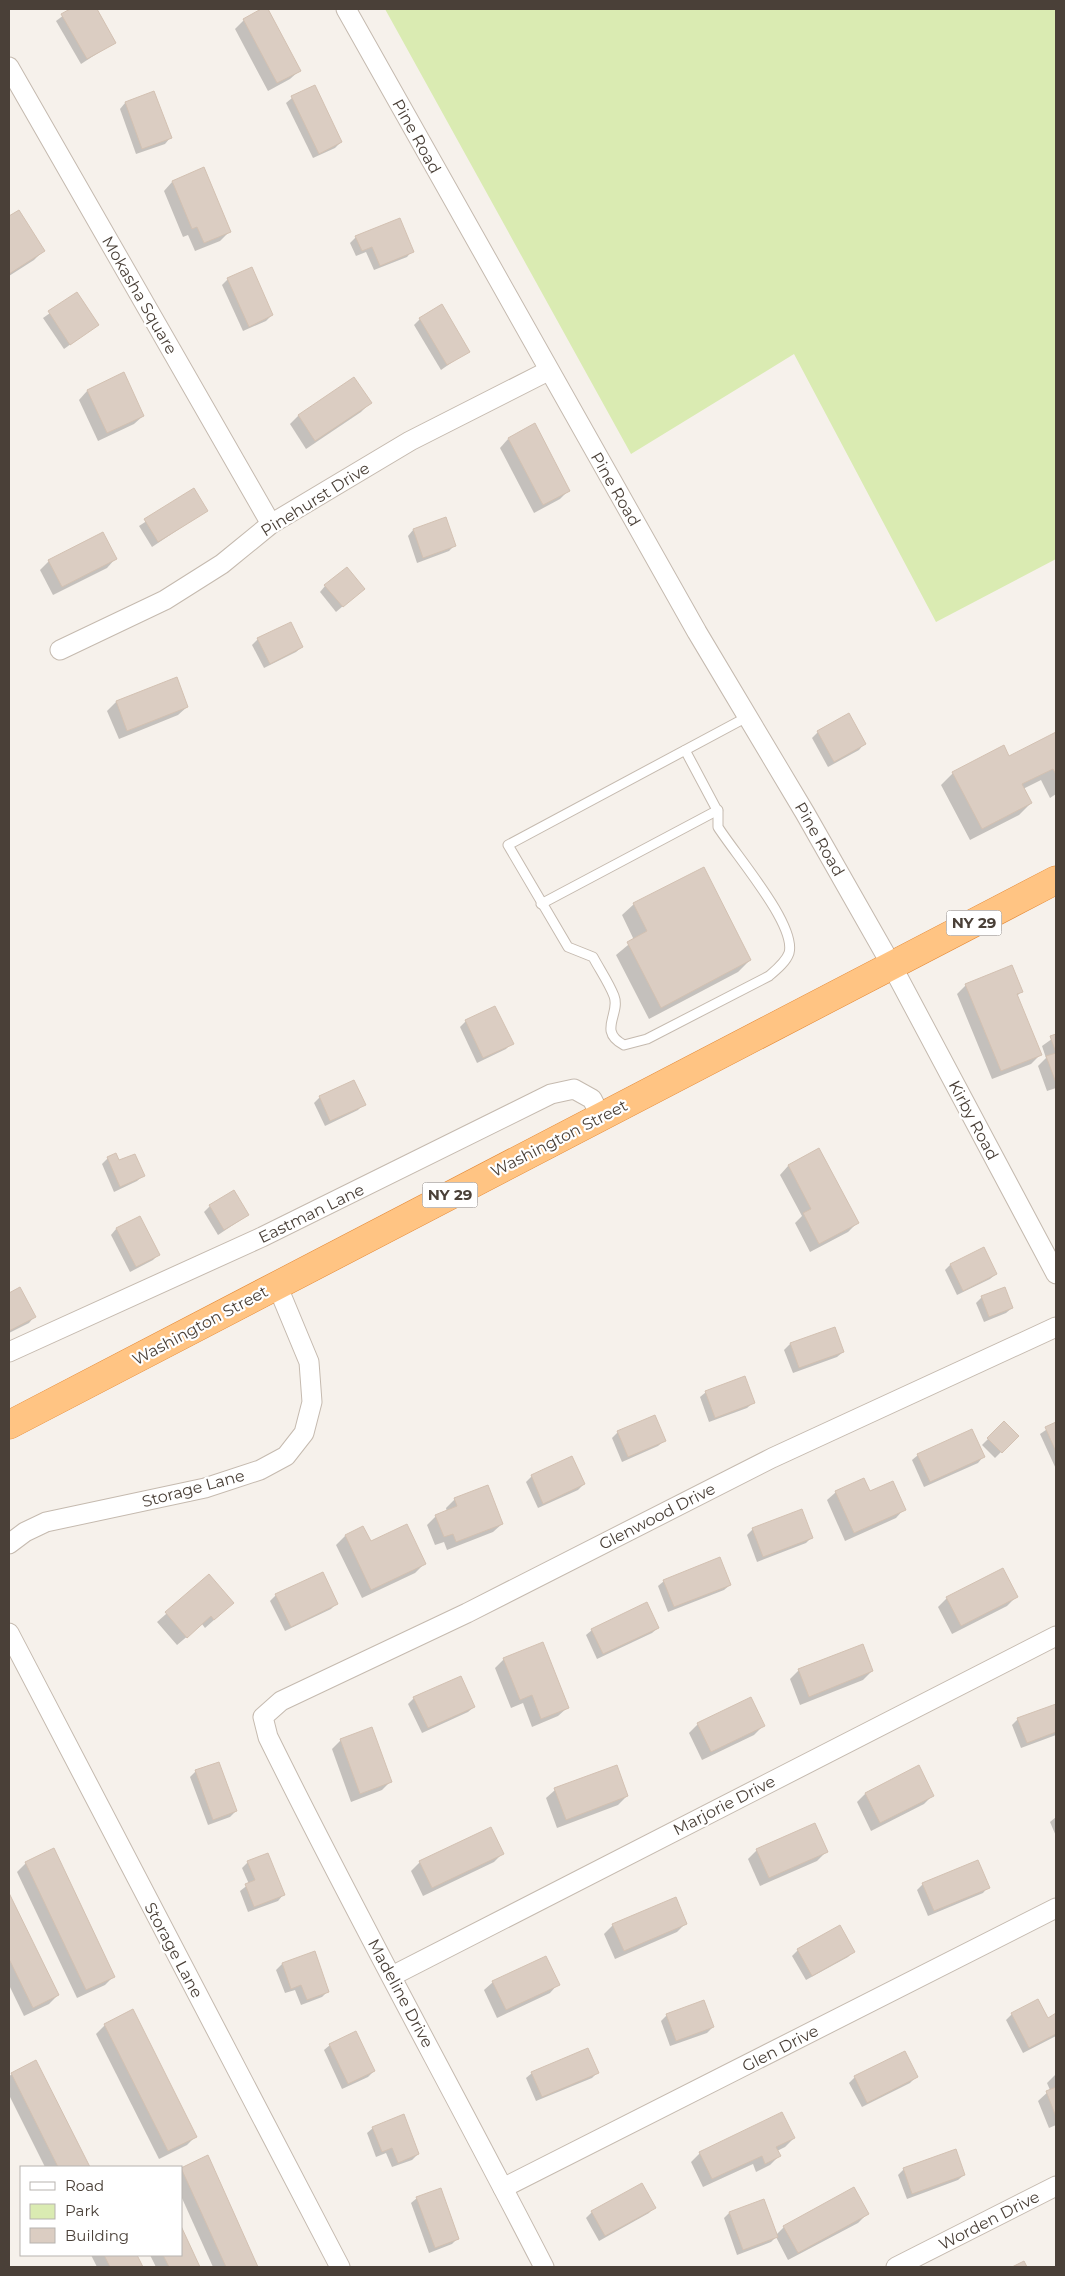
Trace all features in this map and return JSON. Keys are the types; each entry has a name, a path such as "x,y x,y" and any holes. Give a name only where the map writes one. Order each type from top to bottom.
{"highway":[{"name":"Washington Street","path":"9,1425 1056,880"}],"street":[{"name":"Pine Road","path":"346,9 548,371 892,966"},
{"name":"Mokasha Square","path":"9,67 271,524"},
{"name":"Pinehurst Drive","path":"60,650 165,600 222,564 271,524 410,441 548,371"},
{"name":"Kirby Road","path":"892,966 1056,1274"},
{"name":"Eastman Lane","path":"9,1352 262,1237 551,1094 574,1089 592,1099 601,1117"},
{"name":"Storage Lane","path":"9,1544 25,1532 46,1522 205,1488 260,1470 286,1456 304,1433 312,1402 309,1362 277,1285"},
{"name":"Glenwood Drive","path":"263,1717 281,1701 467,1613 772,1458 1056,1327"},
{"name":"Storage Lane","path":"9,1633 340,2267"},
{"name":"Marjorie Drive","path":"392,1976 1056,1636"},
{"name":"Madeline Drive","path":"263,1717 268,1737 327,1858 392,1976 544,2267"},
{"name":"Glen Drive","path":"503,2188 1056,1908"},
{"name":"Worden Drive","path":"896,2267 1056,2186"}],"lane":[{"path":"685,750 718,810 718,827 782,920 786,931 789,953 782,964 769,976 647,1039 624,1045 613,1036 610,1027 616,998 594,957 568,947 508,845 685,750 747,717"},
{"path":"541,904 718,810"}],"green space":[{"path":"385,9 1056,9 1056,559 936,622 794,354 631,454"}],"building":[{"path":"70,9 97,9 116,43 87,59 61,14"},
{"path":"261,9 268,9 301,71 277,83 243,19"},
{"path":"315,85 342,142 319,154 291,96"},
{"path":"154,91 172,138 142,149 125,102"},
{"path":"204,167 231,232 204,243 197,227 192,229 172,181"},
{"path":"19,210 45,251 9,274 9,216"},
{"path":"400,218 414,252 380,266 372,247 362,251 355,236"},
{"path":"252,267 273,315 249,327 227,278"},
{"path":"77,292 99,325 70,345 48,311"},
{"path":"442,304 470,352 447,365 419,318"},
{"path":"124,372 144,416 107,433 87,390"},
{"path":"354,377 372,403 315,441 298,415"},
{"path":"535,423 570,491 543,505 508,438"},
{"path":"194,488 208,511 158,542 144,519"},
{"path":"446,517 456,546 423,558 413,529"},
{"path":"103,532 117,559 62,587 48,560"},
{"path":"347,567 365,589 343,607 324,585"},
{"path":"291,622 303,647 270,664 257,638"},
{"path":"177,677 188,707 127,731 116,701"},
{"path":"849,713 866,744 834,762 817,731"},
{"path":"1056,732 1056,775 1053,769 1022,784 1032,803 982,829 952,772 1004,745 1009,756"},
{"path":"704,867 751,960 661,1008 627,942 647,931 633,903"},
{"path":"1012,965 1023,992 1017,994 1042,1055 1001,1071 965,984"},
{"path":"495,1006 514,1044 483,1058 465,1020"},
{"path":"1056,1034 1056,1053 1050,1036"},
{"path":"1056,1053 1056,1083 1046,1056"},
{"path":"354,1080 366,1105 330,1121 319,1096"},
{"path":"819,1148 859,1223 819,1244 803,1213 811,1209 788,1165"},
{"path":"116,1153 119,1160 135,1154 145,1176 120,1187 107,1157"},
{"path":"234,1190 249,1215 224,1230 209,1205"},
{"path":"140,1216 160,1255 136,1267 116,1228"},
{"path":"984,1247 997,1274 963,1291 950,1264"},
{"path":"20,1287 36,1317 9,1331 9,1293"},
{"path":"1005,1287 1013,1308 989,1317 981,1296"},
{"path":"835,1327 844,1352 799,1368 790,1343"},
{"path":"745,1376 755,1403 715,1418 705,1391"},
{"path":"655,1415 666,1441 628,1457 617,1431"},
{"path":"1004,1421 1019,1436 1002,1453 987,1438"},
{"path":"1056,1422 1056,1452 1045,1427"},
{"path":"972,1429 985,1457 930,1482 917,1454"},
{"path":"572,1456 585,1484 543,1504 531,1475"},
{"path":"864,1478 870,1491 893,1481 906,1510 854,1533 835,1491"},
{"path":"488,1485 503,1524 456,1542 453,1534 444,1537 435,1515 457,1506 454,1498"},
{"path":"802,1509 813,1538 763,1557 752,1528"},
{"path":"407,1524 426,1564 371,1590 345,1535 363,1526 371,1541"},
{"path":"720,1557 731,1585 674,1607 663,1580"},
{"path":"1003,1568 1018,1597 961,1626 946,1597"},
{"path":"323,1572 338,1604 291,1627 275,1594"},
{"path":"209,1574 234,1603 214,1620 211,1616 187,1638 165,1612"},
{"path":"647,1602 659,1628 603,1654 591,1629"},
{"path":"543,1642 569,1708 541,1719 532,1695 520,1700 503,1658"},
{"path":"863,1644 873,1671 809,1697 798,1669"},
{"path":"461,1676 475,1707 428,1728 413,1697"},
{"path":"751,1697 765,1726 711,1752 697,1723"},
{"path":"1056,1704 1056,1732 1027,1743 1017,1718"},
{"path":"372,1727 392,1782 360,1794 340,1739"},
{"path":"219,1762 237,1811 213,1820 195,1770"},
{"path":"617,1765 628,1796 566,1820 554,1788"},
{"path":"919,1765 934,1796 880,1823 865,1793"},
{"path":"815,1823 828,1852 769,1878 756,1849"},
{"path":"491,1827 504,1854 432,1888 419,1861"},
{"path":"54,1848 115,1977 86,1990 25,1862"},
{"path":"268,1853 285,1895 254,1907 245,1884 255,1880 247,1861"},
{"path":"978,1860 990,1888 934,1911 922,1883"},
{"path":"9,1893 59,1995 33,2008 9,1959"},
{"path":"676,1897 687,1924 624,1951 612,1924"},
{"path":"840,1925 855,1952 812,1976 797,1949"},
{"path":"315,1951 329,1992 307,2000 301,1985 291,1989 282,1963"},
{"path":"546,1956 560,1985 506,2010 492,1981"},
{"path":"1038,1999 1048,2018 1056,2013 1056,2034 1029,2048 1011,2013"},
{"path":"704,2000 714,2027 676,2041 666,2014"},
{"path":"133,2009 197,2137 168,2151 104,2024"},
{"path":"356,2031 375,2071 348,2084 329,2044"},
{"path":"588,2048 599,2073 542,2097 531,2072"},
{"path":"905,2051 918,2077 867,2103 854,2076"},
{"path":"36,2060 89,2166 58,2166 11,2073"},
{"path":"1056,2087 1056,2117 1046,2091"},
{"path":"782,2112 795,2138 776,2147 781,2156 765,2164 762,2156 712,2179 699,2152"},
{"path":"404,2114 419,2154 398,2163 392,2148 382,2152 372,2127"},
{"path":"956,2149 965,2175 912,2194 903,2168"},
{"path":"208,2155 258,2267 226,2267 182,2168"},
{"path":"642,2183 656,2208 605,2236 591,2211"},
{"path":"854,2187 869,2214 798,2253 783,2226"},
{"path":"441,2188 459,2239 435,2248 416,2197"},
{"path":"764,2199 778,2237 743,2250 729,2212"},
{"path":"182,2228 200,2267 169,2267 164,2256 182,2256"},
{"path":"104,2256 138,2256 143,2267 110,2267"},
{"path":"1024,2261 1027,2267 1012,2267"}]}
